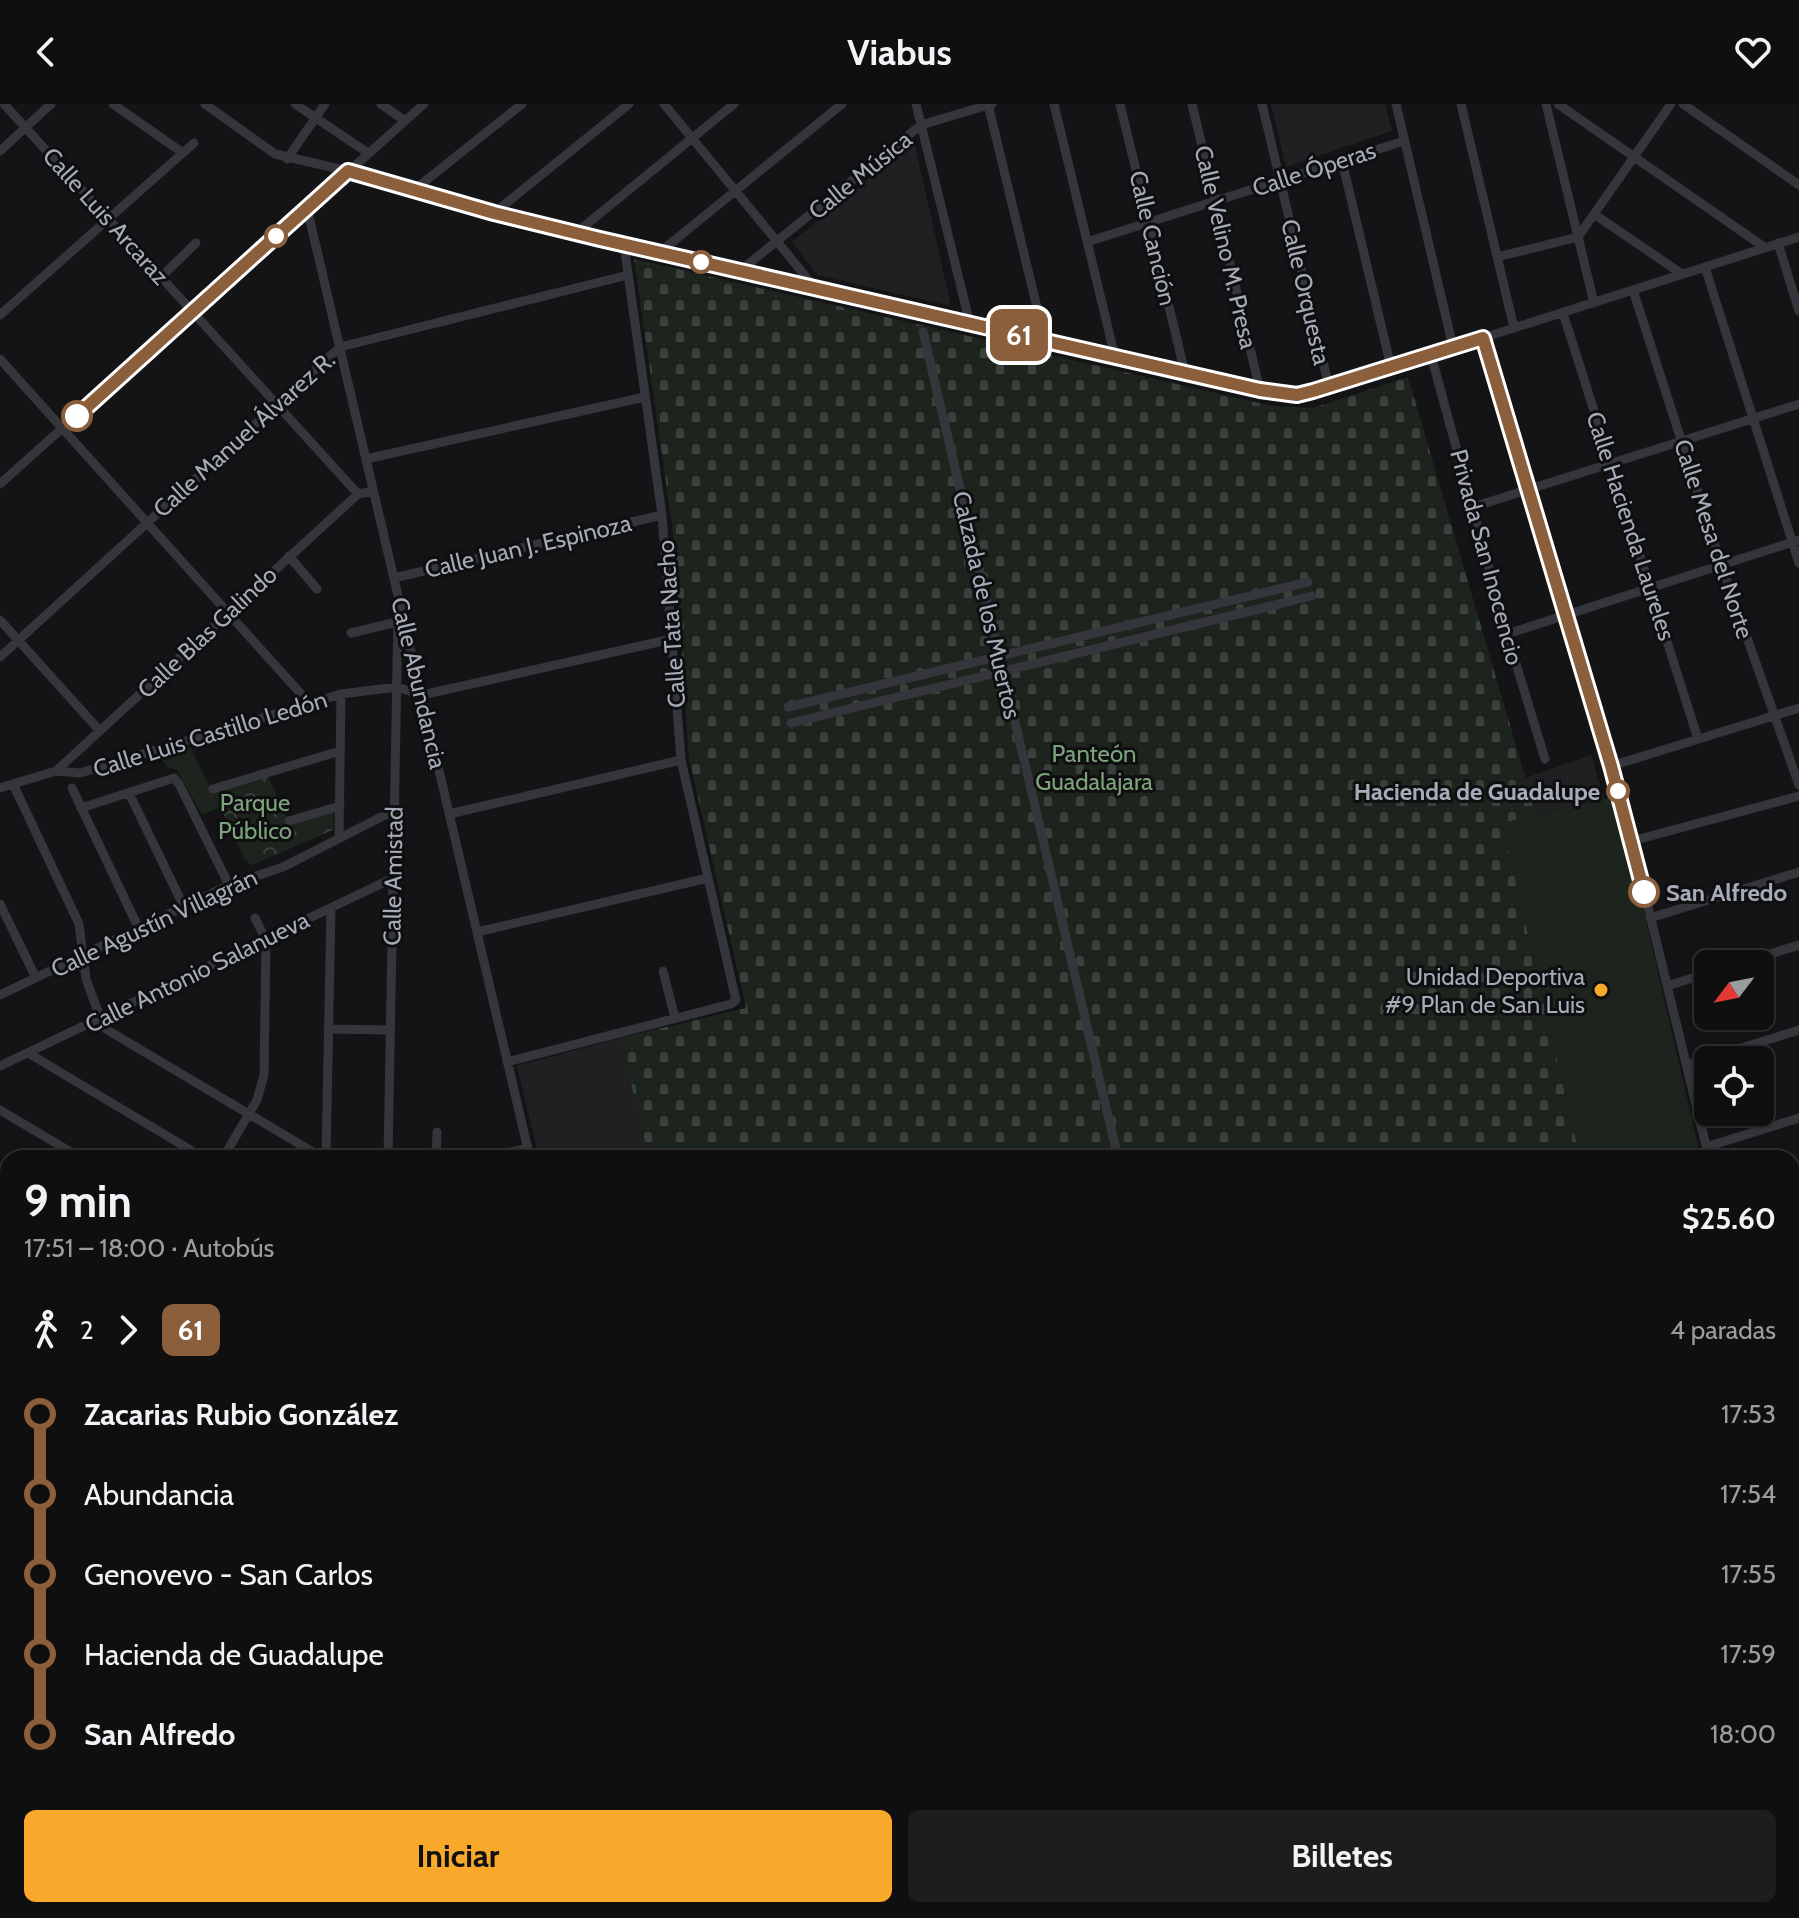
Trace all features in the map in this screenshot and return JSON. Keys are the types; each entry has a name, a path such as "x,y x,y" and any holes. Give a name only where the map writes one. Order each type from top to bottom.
{"street":[{"name":"Calle Luis Arcaraz","path":"4,104 358,494"},
{"path":"0,151 51,104"},
{"path":"113,104 183,153"},
{"path":"205,104 275,154 287,159 348,171 494,213 624,245 1260,390 1297,395 1799,237"},
{"path":"295,104 368,153"},
{"path":"287,159 325,104"},
{"path":"381,104 405,121"},
{"path":"0,484 424,104"},
{"path":"414,190 522,104"},
{"path":"494,213 629,104"},
{"path":"664,104 816,289"},
{"path":"576,233 734,104"},
{"path":"659,253 842,104"},
{"path":"916,104 970,324"},
{"path":"989,104 1045,341"},
{"name":"Calle Música","path":"741,270 921,125 989,104"},
{"path":"1054,104 1115,357"},
{"name":"Calle Canción","path":"1120,104 1185,373"},
{"name":"Calle Velino M. Presa","path":"1192,104 1260,390"},
{"name":"Calle Orquesta","path":"1262,104 1329,387"},
{"path":"1396,104 1453,347"},
{"path":"1461,104 1514,328"},
{"path":"1546,104 1594,303"},
{"path":"1558,104 1764,247"},
{"path":"1497,257 1578,237 1671,104"},
{"path":"1683,104 1799,185"},
{"name":"Calle Óperas","path":"1087,242 1404,141"},
{"path":"0,315 194,143"},
{"path":"1342,161 1391,367"},
{"name":"Calle Abundancia","path":"307,208 527,1150"},
{"path":"1594,214 1682,274"},
{"path":"161,277 196,243"},
{"path":"1778,243 1799,311"},
{"name":"Calle Tata Nacho","path":"624,245 662,515 681,760 736,1000 675,1018"},
{"path":"1705,267 1796,541 1799,563"},
{"name":"Calle Manuel Álvarez R.","path":"0,657 340,347 628,275"},
{"name":"Calle Mesa del Norte","path":"1633,290 1721,564 1799,785"},
{"name":"Calle Hacienda Laureles","path":"1563,313 1698,739"},
{"name":"Calzada de los Muertos","path":"923,332 1116,1150"},
{"path":"1483,338 1632,841 1707,1150"},
{"name":"Privada San Inocencio","path":"1431,355 1507,634 1545,759"},
{"path":"0,359 310,704"},
{"path":"366,459 645,397"},
{"path":"1473,507 1799,404"},
{"path":"358,494 373,491"},
{"name":"Calle Blas Galindo","path":"56,771 358,494"},
{"name":"Calle Juan J. Espinoza","path":"394,578 662,515"},
{"path":"1507,634 1796,541"},
{"path":"289,556 317,589"},
{"path":"788,707 1308,582"},
{"path":"791,723 1312,596"},
{"path":"0,620 100,731"},
{"path":"351,633 401,620"},
{"name":"Calle Amistad","path":"388,1150 401,620"},
{"path":"422,695 672,639"},
{"name":"Calle Luis Castillo Ledón","path":"0,788 56,771 80,773 341,694 397,687 422,695"},
{"path":"339,838 341,694"},
{"path":"1611,766 1799,708"},
{"path":"213,789 340,751"},
{"path":"449,814 681,760"},
{"path":"81,808 174,778 229,885"},
{"path":"13,784 79,924 86,979 106,1030 311,1150"},
{"path":"72,788 139,929"},
{"path":"129,793 184,907"},
{"path":"1632,841 1799,796"},
{"path":"289,821 340,806"},
{"name":"Calle Agustín Villagrán","path":"0,995 229,885 283,867 395,810"},
{"path":"1650,918 1799,872"},
{"name":"Calle Antonio Salanueva","path":"0,1066 393,878"},
{"path":"477,932 708,878"},
{"path":"0,904 36,978"},
{"path":"324,1150 331,908"},
{"path":"228,1150 257,1100 264,1075 266,940 255,918"},
{"path":"1774,953 1799,945"},
{"path":"507,1062 675,1018 663,971"},
{"path":"1667,986 1694,977"},
{"path":"328,1029 390,1030"},
{"path":"1687,1065 1799,1030"},
{"path":"28,1053 191,1150"},
{"path":"0,1110 68,1150"},
{"path":"1706,1147 1799,1118"},
{"path":"436,1150 437,1132"}],"shaded area":[{"path":"1271,104 1385,104 1392,131 1286,167"},
{"path":"914,141 951,306 817,275 792,242"},
{"path":"1591,755 1604,799 1536,814 1525,778"},
{"path":"620,1038 647,1150 537,1150 517,1066"}],"green space":[{"name":"Panteón Guadalajara","path":"634,259 1272,406 1313,408 1408,377 1536,814 1502,823 1578,1150 647,1150 620,1038 746,1008 689,758 674,539"},
{"path":"190,747 220,807 202,815 177,770 167,767 159,756"},
{"name":"Parque Público","path":"267,774 289,823 334,809 333,830 252,865 245,860 213,791"},
{"name":"Unidad Deportiva #9 Plan de San Luis","path":"1617,796 1699,1150 1578,1150 1502,822"}],"bus line":[{"name":"61","path":"77,416 348,171 494,213 600,239 1260,390 1297,395 1483,338 1611,766 1644,892"}],"place":[{"name":"Hacienda de Guadalupe","path":"1618,791"},
{"name":"San Alfredo","path":"1644,892"},
{"name":"Unidad Deportiva #9 Plan de San Luis","path":"1601,990"}]}
